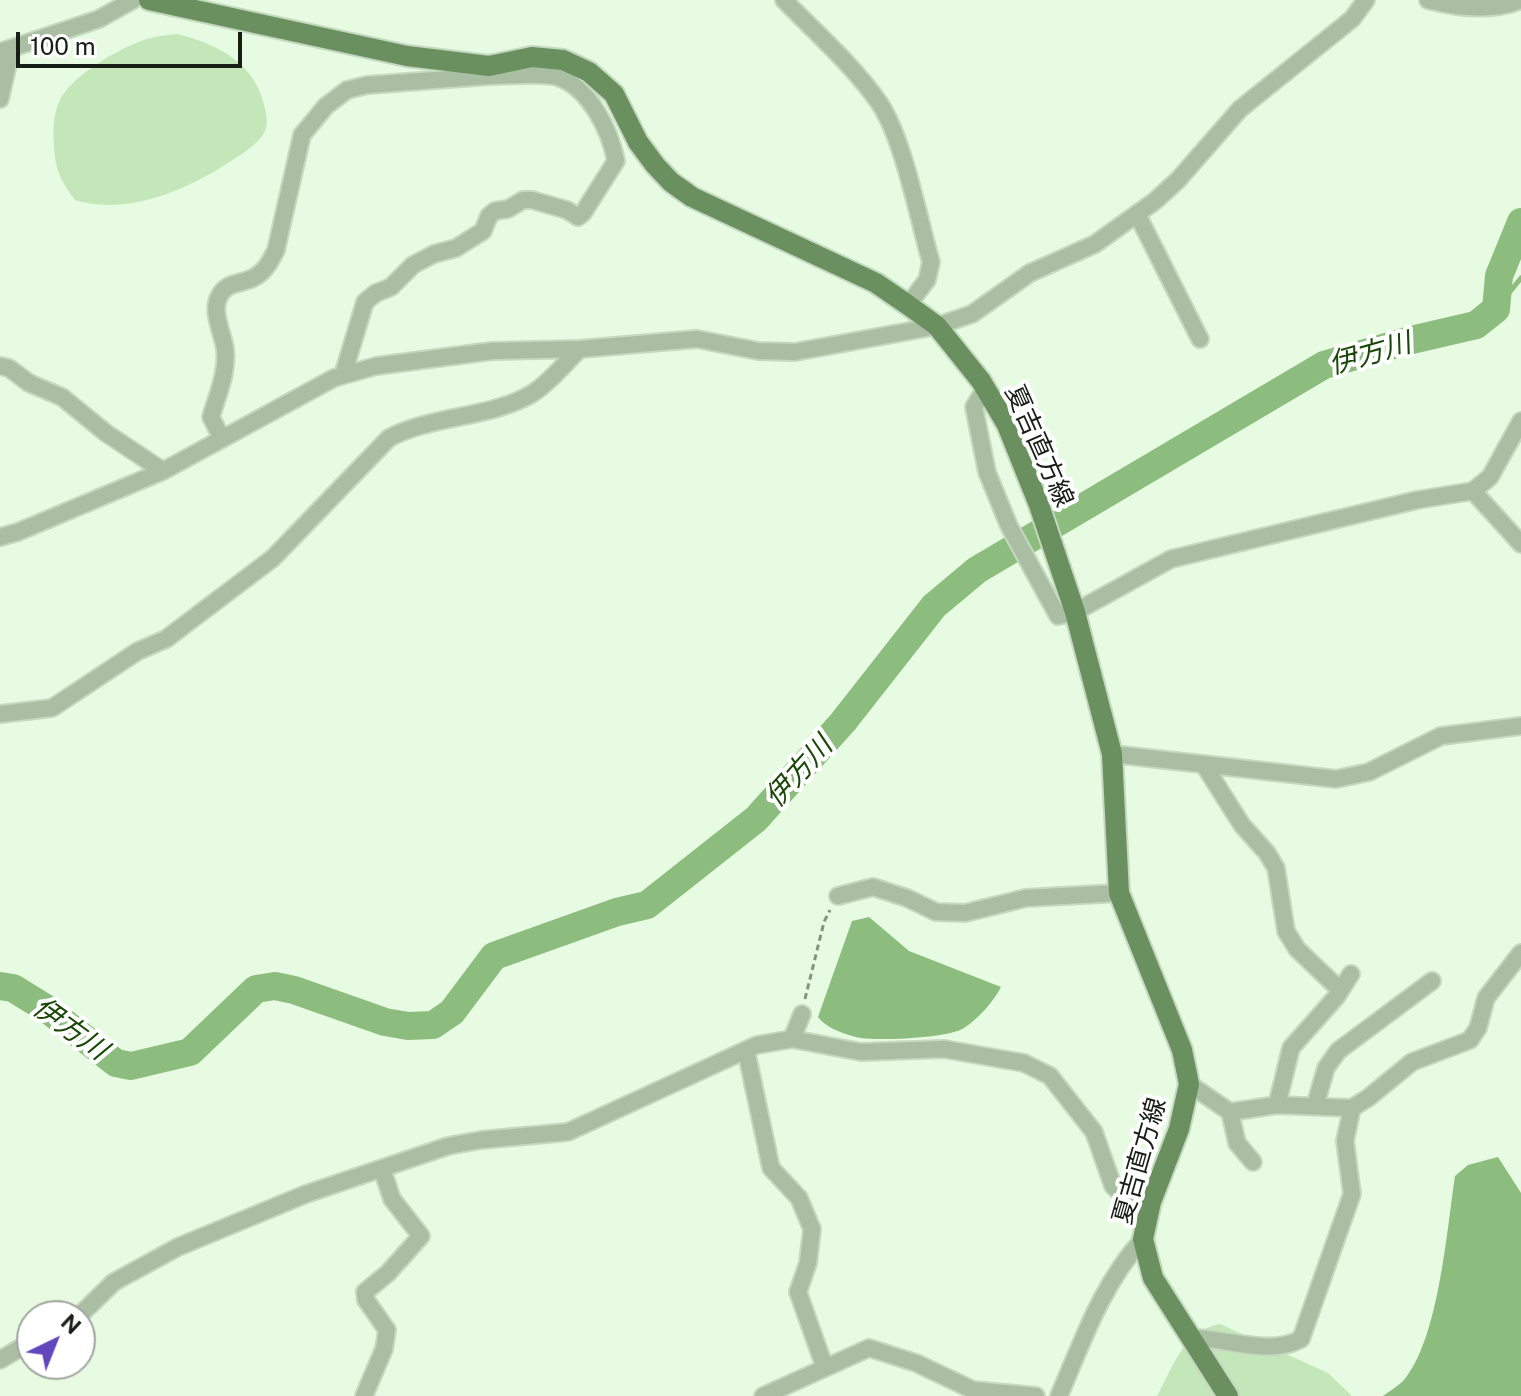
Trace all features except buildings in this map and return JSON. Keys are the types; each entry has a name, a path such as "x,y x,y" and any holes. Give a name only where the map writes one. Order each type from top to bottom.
{"main road":[{"name":"夏吉直方線","path":"149,0 489,71 532,57 563,60 589,72 614,94 638,142 655,165 681,190 876,283 937,326 985,389 1007,425 1039,505 1075,612 1112,754 1119,893 1182,1050 1189,1084 1179,1129 1151,1202 1143,1239 1153,1278 1228,1396"}],"street":[{"path":"0,99 5,51 99,19 133,0"},
{"path":"784,0 879,104 894,131 931,262 927,280 908,305"},
{"path":"0,537 163,471 334,378 376,366 492,351 580,349 697,339 758,351 795,352 937,326 972,314 1030,273 1095,244 1137,214 1178,180 1240,109 1352,19 1366,0"},
{"path":"1428,0 1494,8 1521,0"},
{"path":"222,439 211,417 223,376 226,352 216,310 218,297 227,287 253,278 268,267 276,250 302,135 326,106 347,90 367,85 489,71 556,76 572,84 589,100 614,147 616,161 583,213 578,217 567,210 532,200 495,211 489,216 483,231 456,248 434,254 413,265 391,287 365,302 343,375"},
{"path":"1137,214 1200,339"},
{"path":"0,714 52,708 138,651 166,639 273,558 389,438 407,428 496,407 533,393 580,349"},
{"path":"0,366 62,397 106,433 163,471"},
{"path":"985,389 974,407 987,472 1009,526 1058,616 1075,612 1171,559 1417,500 1473,491 1490,477 1521,421"},
{"path":"1473,491 1521,544"},
{"path":"1112,754 1336,779 1369,772 1441,736 1521,726"},
{"path":"1204,765 1242,825 1276,868 1286,931 1297,949 1340,990"},
{"path":"838,896 873,887 936,912 965,913 1026,898 1119,893"},
{"path":"1189,1084 1230,1112 1277,1105 1352,1108 1412,1062 1470,1040 1478,1028 1486,998 1521,953"},
{"path":"1277,1105 1291,1048 1351,974"},
{"path":"1315,1106 1326,1068 1338,1051 1432,981"},
{"path":"792,1039 802,1014"},
{"path":"95,1300 114,1282 178,1247 306,1194 448,1146 568,1132 757,1045 792,1039 861,1052 944,1049 1024,1063 1050,1076 1094,1132 1113,1186 1124,1196 1151,1202"},
{"path":"746,1050 771,1168 799,1198 812,1229 808,1263 798,1292 825,1368"},
{"path":"1189,1338 1211,1337 1268,1347 1290,1345 1301,1339 1352,1194 1345,1141 1352,1108"},
{"path":"1230,1112 1237,1143 1253,1162"},
{"path":"364,1396 384,1349 387,1330 366,1300 365,1292 388,1273 421,1236 392,1199 382,1169"},
{"path":"1059,1396 1104,1292 1123,1261 1143,1239"},
{"path":"763,1396 869,1348 916,1363 973,1390 1036,1396"}],"path":[{"path":"802,1014 824,922 838,896"}],"shaded area":[{"path":"178,34 221,50 244,68 253,79 265,109 264,133 258,141 214,172 176,190 116,205 75,200 59,174 54,152 55,118 65,92 97,64 124,49 151,38"},
{"path":"869,917 909,951 1001,987 980,1015 964,1028 944,1034 870,1039 831,1028 818,1017 852,921"},
{"path":"1498,1157 1521,1193 1521,1396 1383,1396 1407,1376 1427,1334 1440,1280 1455,1176 1468,1165"},
{"path":"1220,1324 1328,1373 1352,1396 1157,1396 1188,1342 1197,1334"}],"waterway":[{"name":"伊方川","path":"0,986 13,988 47,1009 116,1063 131,1066 190,1052 256,989 275,986 385,1022 408,1026 433,1025 452,1012 494,956 617,912 647,905 756,819 843,722 934,606 977,570 1324,365 1476,325 1496,309 1499,276 1521,222"},
{"path":"1496,309 1521,278"}]}
